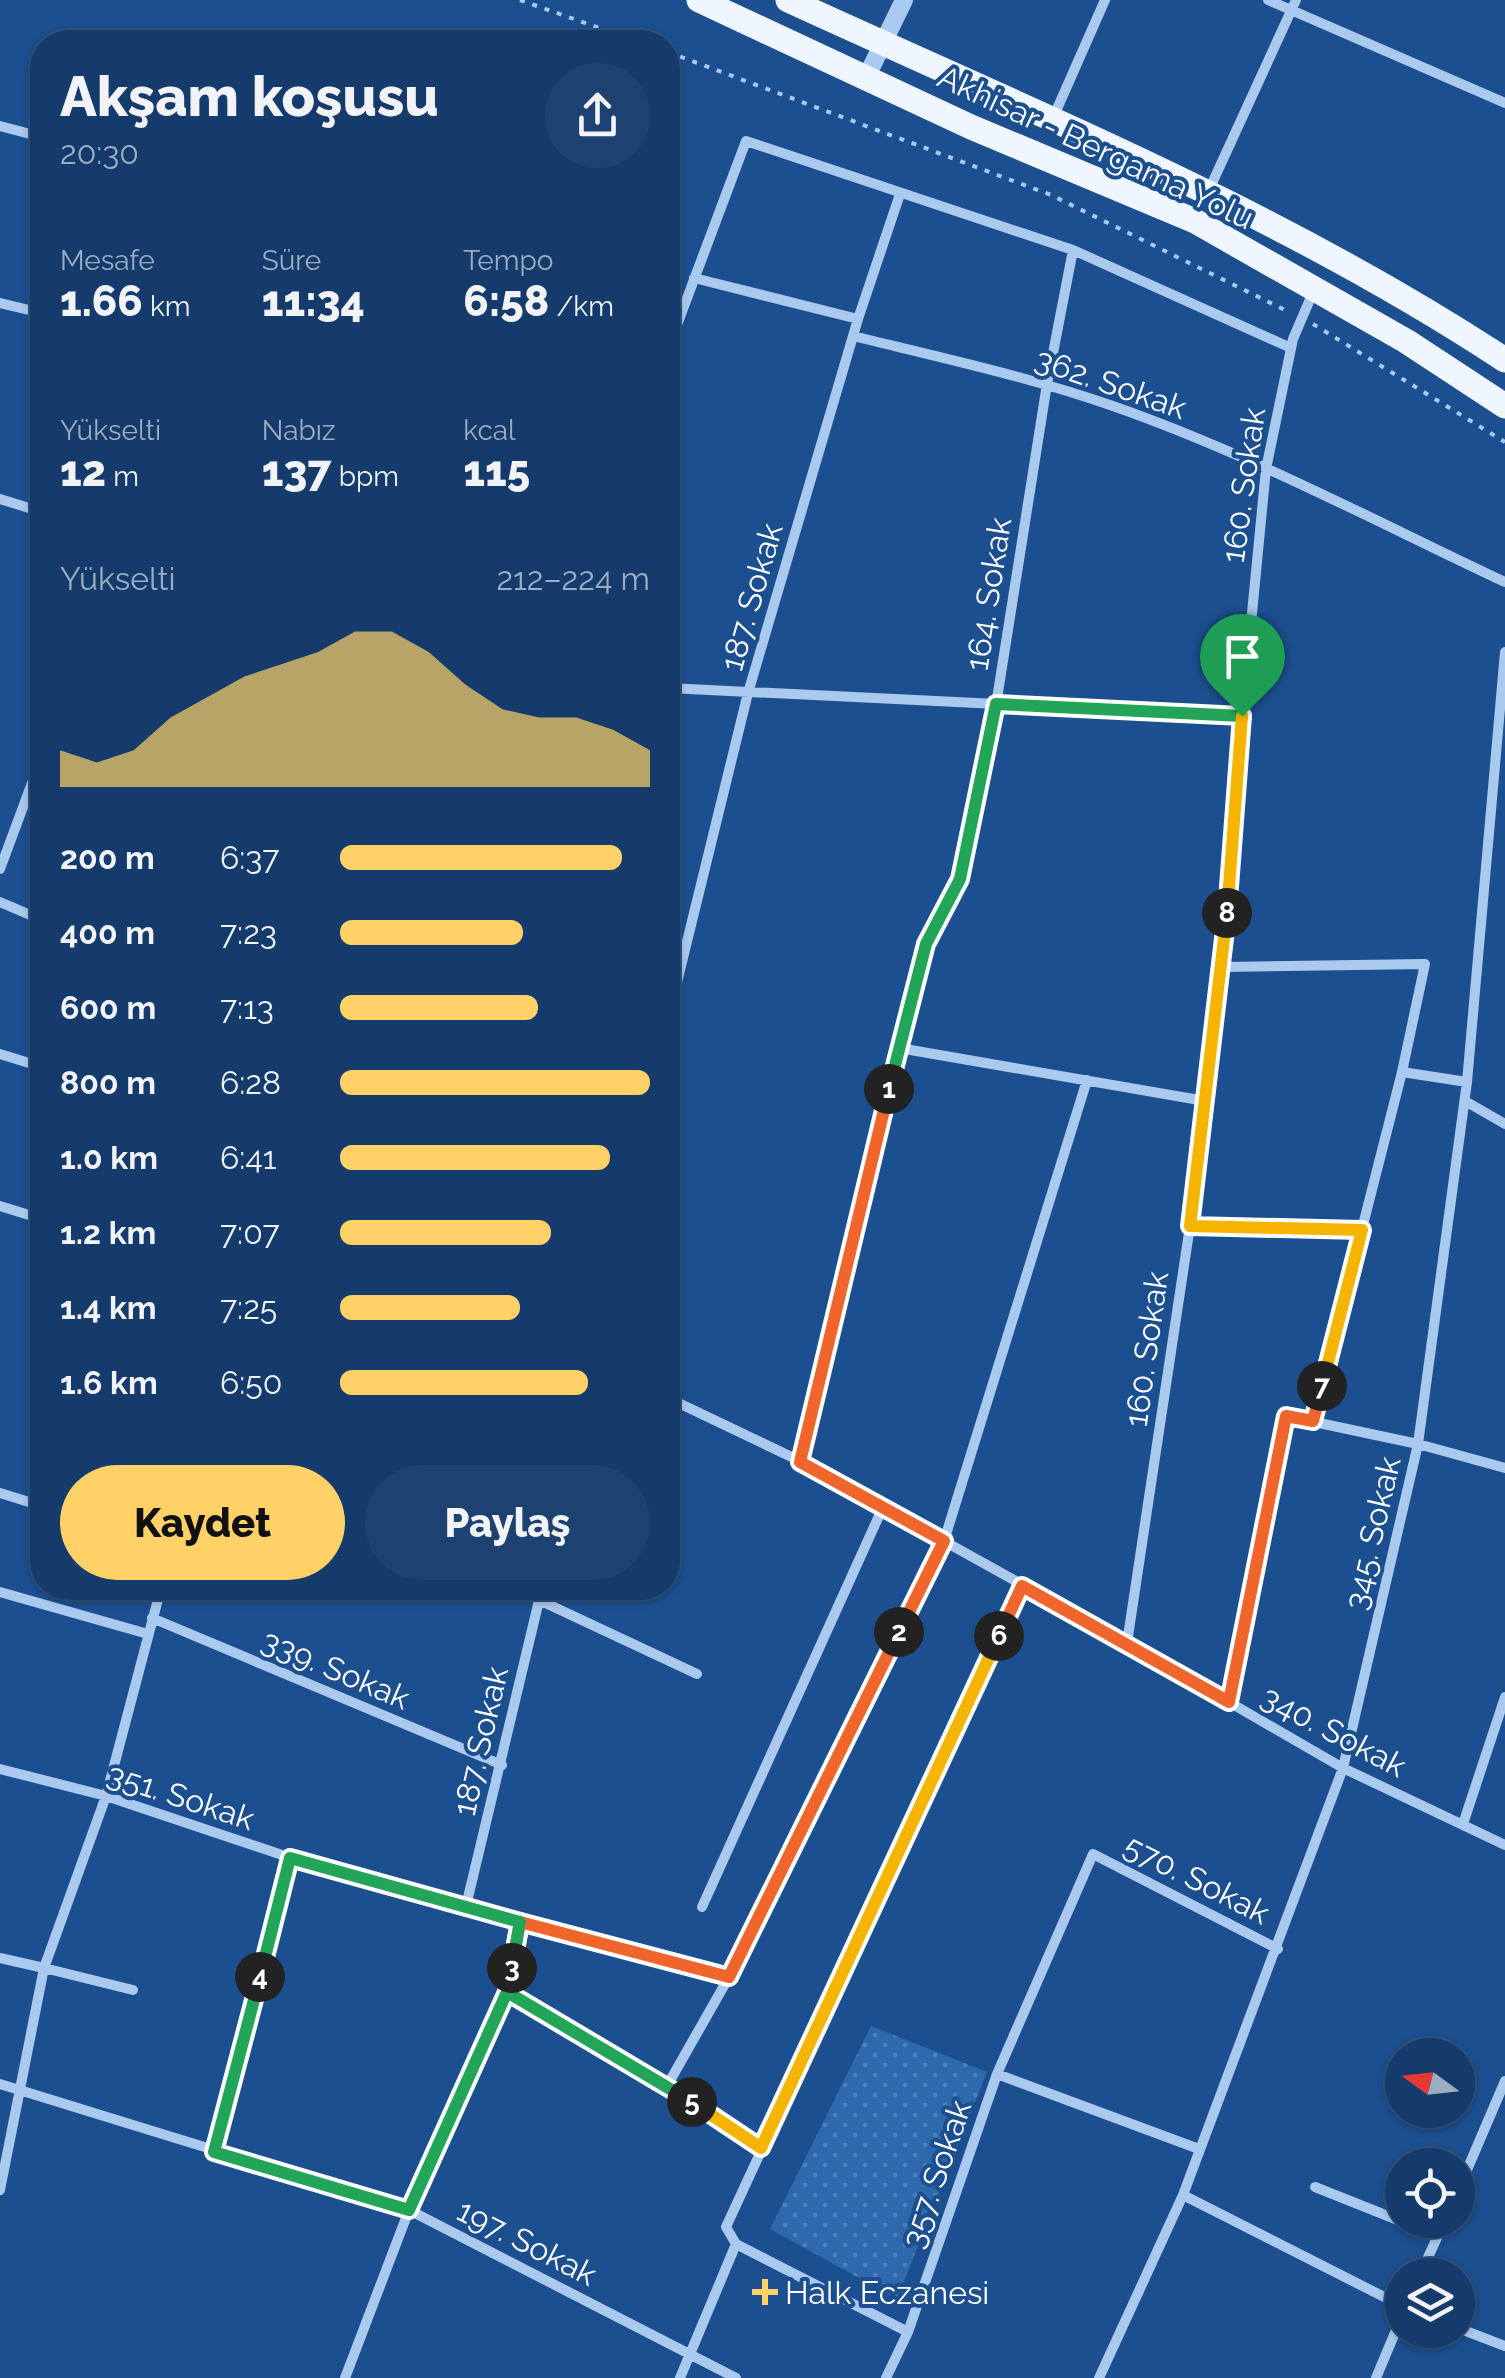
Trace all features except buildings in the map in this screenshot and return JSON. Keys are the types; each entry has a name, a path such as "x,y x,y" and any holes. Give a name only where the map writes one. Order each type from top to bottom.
{"main road":[{"name":"Akhisar - Bergama Yolu","path":"699,0 971,126 1195,221 1406,341 1505,406"},
{"name":"Akhisar - Bergama Yolu","path":"788,0 1209,190 1362,272 1505,360"}],"street":[{"path":"866,78 904,0"},
{"path":"1053,119 1105,0"},
{"path":"1268,0 1294,5 1505,103"},
{"path":"1209,190 1294,5"},
{"path":"0,126 30,133"},
{"path":"680,301 694,278 746,141 1073,250 1291,348"},
{"name":"187. Sokak","path":"680,970 748,693 858,319 900,194"},
{"name":"164. Sokak","path":"800,1462 926,944 960,879 996,704 1047,384 1073,250"},
{"path":"694,278 858,319"},
{"name":"160. Sokak","path":"1127,1642 1190,1226 1223,967 1266,468 1291,348 1314,290"},
{"path":"0,303 30,309"},
{"name":"362. Sokak","path":"853,336 1047,384 1114,406 1266,468 1505,582"},
{"path":"0,499 30,508"},
{"name":"345. Sokak","path":"1099,2378 1184,2196 1342,1768 1418,1444 1465,1101 1505,652"},
{"path":"680,689 1242,716"},
{"path":"0,869 30,788"},
{"path":"0,902 30,915"},
{"path":"1223,967 1424,964 1402,1072 1313,1421"},
{"path":"899,1048 1205,1101"},
{"path":"0,1054 30,1063"},
{"path":"1402,1072 1467,1082"},
{"path":"667,2086 729,1977 944,1541 1087,1080"},
{"path":"1465,1101 1505,1124"},
{"path":"0,1206 30,1215"},
{"path":"1190,1226 1362,1230"},
{"name":"340. Sokak","path":"680,1404 883,1507 1127,1642 1342,1768 1505,1845"},
{"path":"1229,1702 1286,1416 1418,1444 1505,1468"},
{"path":"0,1493 30,1502"},
{"path":"702,1907 883,1507"},
{"path":"908,2332 736,2244 726,2227 1022,1586"},
{"path":"0,1592 148,1634"},
{"path":"0,2190 44,1968 106,1796 157,1600"},
{"path":"539,1600 697,1674"},
{"name":"187. Sokak","path":"466,1906 539,1600"},
{"name":"339. Sokak","path":"152,1618 502,1765"},
{"path":"1462,1824 1505,1697"},
{"name":"351. Sokak","path":"0,1768 106,1796 290,1858 729,1977"},
{"name":"570. Sokak","path":"997,2074 1093,1854 1278,1949"},
{"path":"214,2152 290,1858"},
{"path":"344,2378 409,2210 507,1992 520,1922"},
{"path":"0,1958 133,1990"},
{"path":"507,1992 667,2086 761,2148"},
{"name":"357. Sokak","path":"886,2378 908,2332 997,2074 1199,2148"},
{"path":"1475,2152 1505,2082"},
{"name":"197. Sokak","path":"0,2084 409,2210 736,2378"},
{"path":"1315,2187 1385,2215"},
{"path":"1184,2196 1385,2297"},
{"path":"680,2378 736,2244"},
{"path":"1475,2335 1505,2346"},
{"path":"1376,2378 1389,2348"}],"path":[{"path":"520,0 606,30"},
{"path":"680,56 1051,195 1302,319 1505,442"}],"shaded area":[{"path":"871,2026 987,2072 897,2299 770,2229"}],"place":[{"name":"Halk Eczanesi","path":"765,2292"}],"route":[{"path":"1242,716 996,704 960,879 926,944 800,1462 944,1541 729,1977 520,1922 507,1992 409,2210 214,2152 290,1858 520,1922 507,1992 667,2086 761,2148 1022,1586 1229,1702 1286,1416 1313,1421 1362,1230 1190,1226 1223,967 1242,716"}]}
